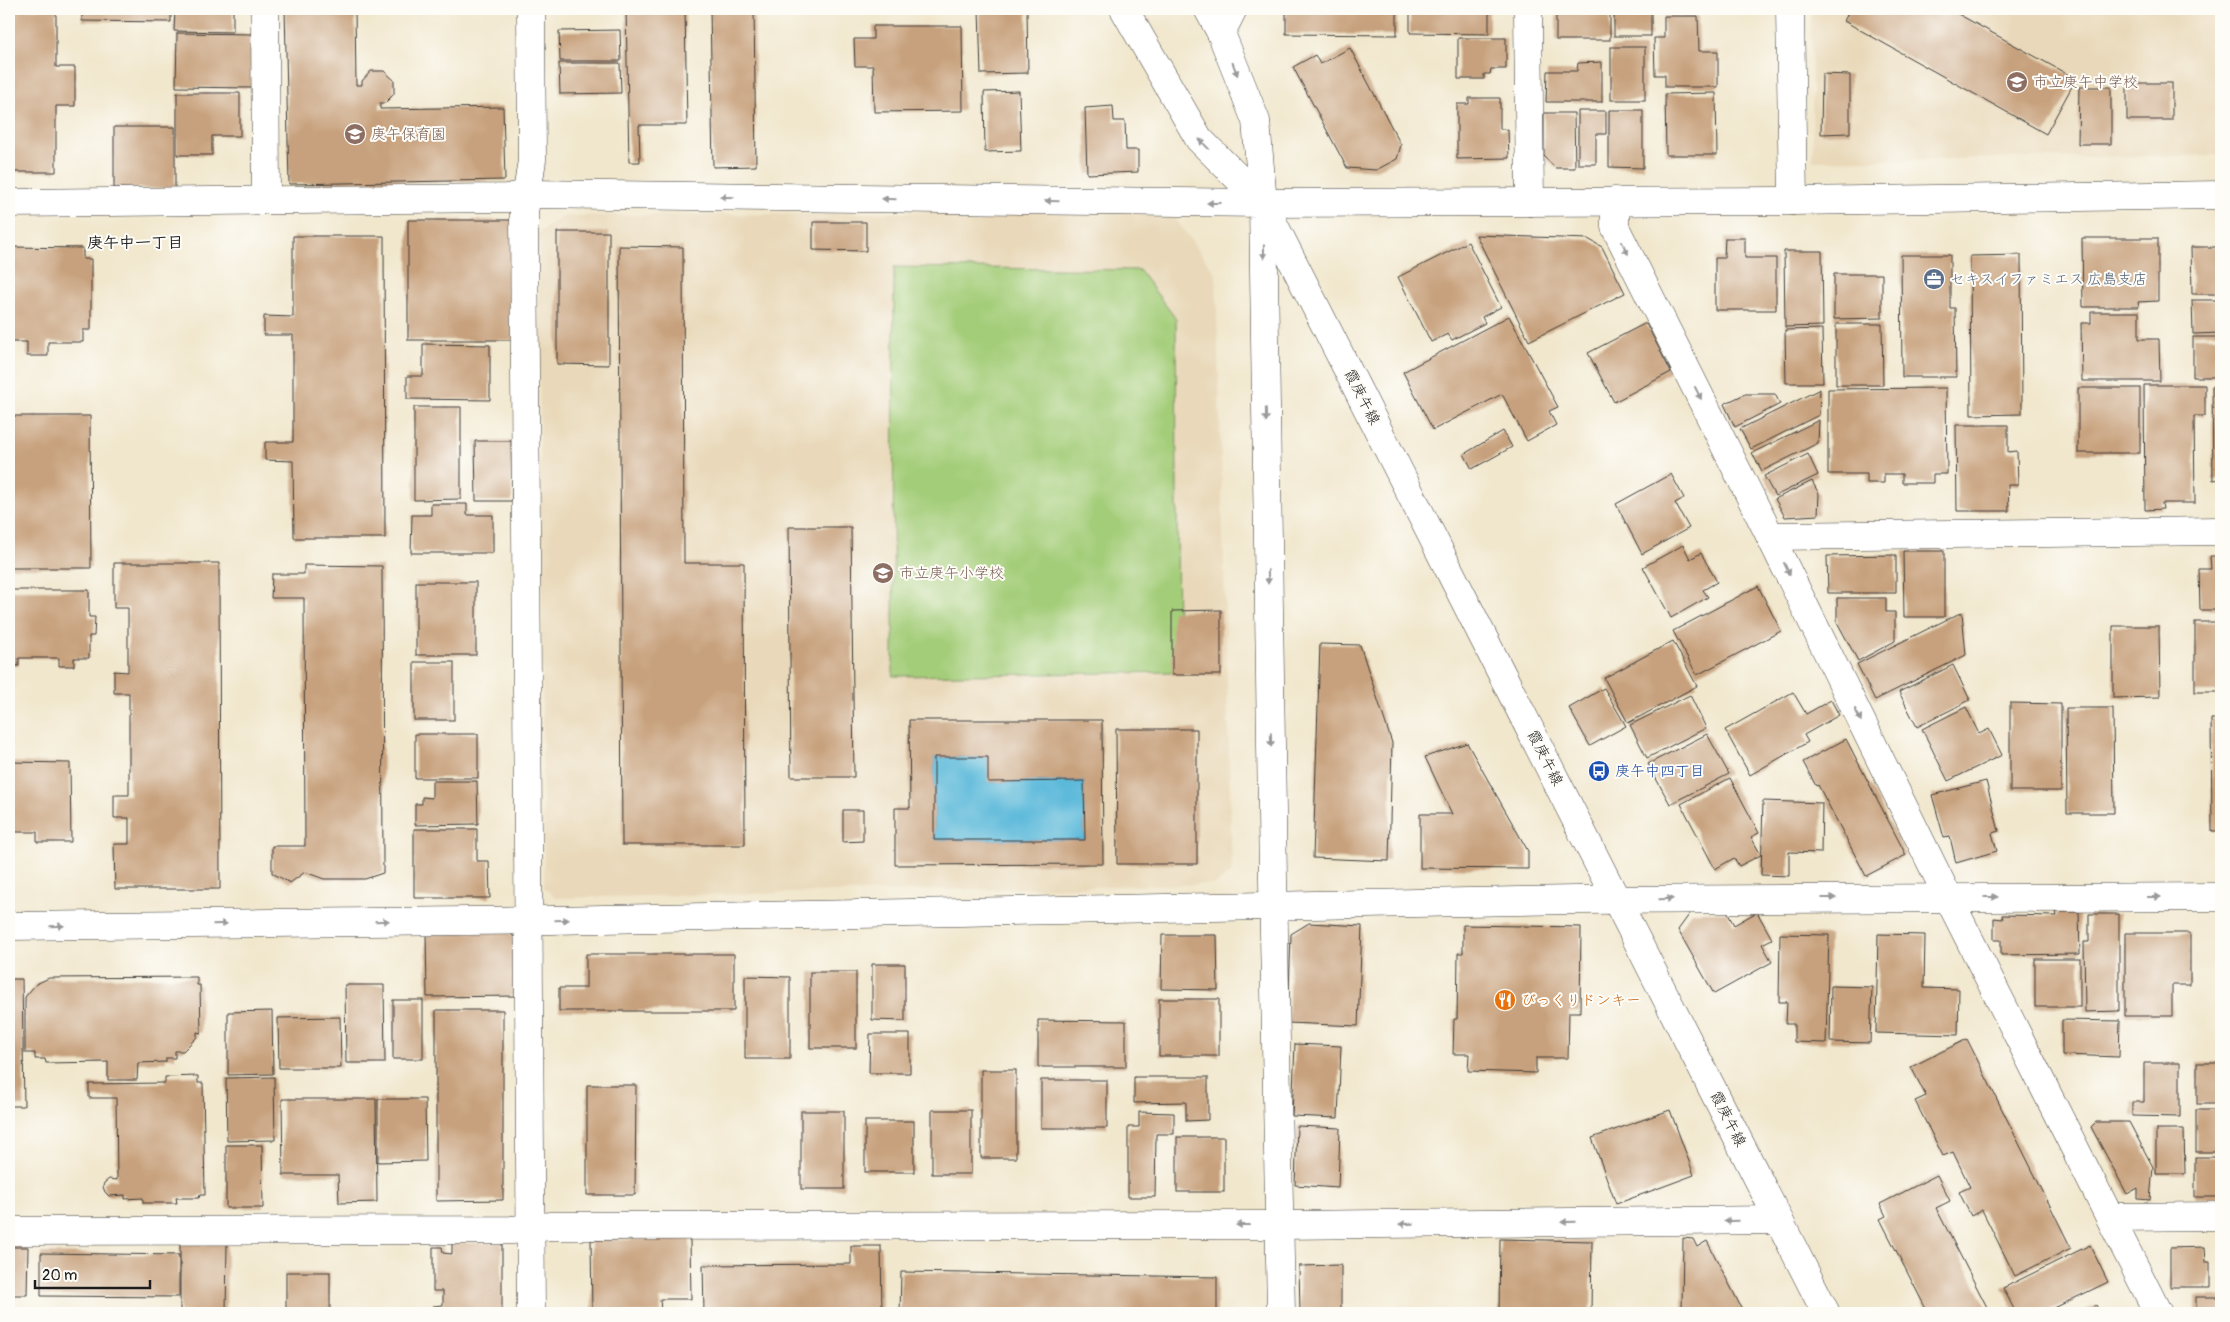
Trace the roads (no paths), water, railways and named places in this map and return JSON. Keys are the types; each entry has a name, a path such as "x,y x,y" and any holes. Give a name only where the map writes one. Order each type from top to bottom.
{"street":[{"path":"265,9 266,200"},
{"path":"531,9 532,160 524,214 528,920 532,1228 531,1313"},
{"path":"1124,9 1199,139 1263,203"},
{"path":"1208,9 1221,32 1256,121 1263,203 1281,1313"},
{"path":"1221,32 1234,9"},
{"path":"1528,9 1530,202"},
{"path":"1790,9 1793,201"},
{"path":"9,203 507,198 528,194 1263,203 1793,201 2221,195"},
{"path":"1615,201 1615,227 1948,897 2158,1313"},
{"name":"霞庚午線","path":"1263,203 1826,1313"},
{"path":"1770,536 2221,531"},
{"path":"9,926 528,920 1618,900 2221,897"},
{"path":"2111,1217 2221,1216"},
{"path":"9,1231 512,1230 551,1226 1280,1225 1779,1220"}],"water":[{"path":"934,757 988,757 989,782 1084,781 1085,840 934,840"}],"place":[{"name":"市立庚午中学校","path":"2017,82"},
{"name":"庚午保育園","path":"355,134"},
{"name":"セキスイファミエス 広島支店","path":"1934,279"},
{"name":"市立庚午小学校","path":"883,573"},
{"name":"庚午中四丁目","path":"1599,771"},
{"name":"びっくりドンキー","path":"1505,1000"}],"district":[{"name":"庚午中一丁目","path":"135,243"}]}
